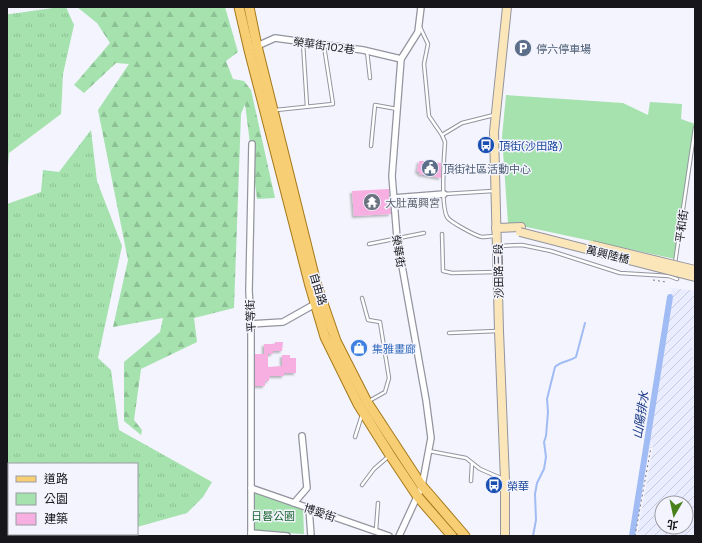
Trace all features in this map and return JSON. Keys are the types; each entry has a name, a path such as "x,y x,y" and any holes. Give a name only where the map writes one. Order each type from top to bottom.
{"main road":[{"name":"自由路","path":"239,7 273,111 316,282 336,341 357,391 363,411 418,497 452,536"},
{"name":"自由路","path":"249,7 253,47 315,304 325,337 357,391 367,402 422,486 465,536"}],"street":[{"name":"榮華街","path":"399,536 422,486 431,438 426,400 397,238 392,176 401,58 418,32 421,7"},
{"name":"沙田路三段","path":"504,536 505,480 499,331 494,132 507,7"},
{"name":"榮華街102巷","path":"253,47 274,38 367,51 401,58"},
{"name":"平等街","path":"251,534 251,324 249,291 252,144"},
{"path":"393,198 444,194"},
{"path":"497,232 520,229"},
{"name":"萬興陸橋","path":"520,229 695,270"},
{"name":"萬興陸橋","path":"520,229 695,277"},
{"path":"251,324 283,322 315,304"},
{"path":"294,503 307,488 302,436"},
{"name":"博愛街","path":"251,488 389,536"},
{"path":"309,508 311,536"},
{"path":"251,534 287,536"}],"lane":[{"path":"419,23 428,44 424,64 429,116 445,142 444,194 447,217 452,222 481,237 497,232"},
{"path":"303,42 308,106"},
{"path":"273,111 333,104 323,45"},
{"path":"367,51 370,78"},
{"path":"371,146 375,105 397,109"},
{"path":"442,135 462,123 496,114"},
{"name":"平和街","path":"672,277 676,260 695,128"},
{"path":"444,194 496,191"},
{"path":"369,244 424,233"},
{"path":"442,234 442,271 452,273 498,272"},
{"path":"498,246 522,245 550,251 620,273 672,277 676,279"},
{"path":"362,298 368,320 380,322 389,378 385,392 367,402"},
{"path":"449,333 499,331"},
{"path":"355,437 363,411"},
{"path":"429,451 466,458 480,469 505,480"},
{"path":"362,485 374,469 390,455"},
{"path":"471,481 472,463"},
{"path":"376,532 378,503"}],"path":[{"path":"650,280 666,282"},
{"path":"635,536 651,446"}],"shaded area":[{"path":"672,288 695,291 692,347 695,385 695,536 637,536 653,447 647,443"},
{"path":"695,308 695,385 692,347"}],"green space":[{"path":"66,7 74,25 63,74 61,114 9,153 7,180 7,14"},
{"path":"77,7 225,7 238,52 226,61 233,79 244,81 251,90 275,198 257,199 245,104 241,114 234,308 194,318 197,342 141,369 134,420 142,430 141,435 124,421 124,362 160,332 163,318 113,327 128,260 98,110 129,64 116,63 84,93 74,85 110,43 97,23"},
{"path":"506,95 623,103 648,115 650,102 682,104 681,119 695,124 675,259 508,223 502,137"},
{"path":"91,130 97,181 122,246 98,358 111,370 119,430 212,482 203,497 187,513 138,527 138,463 8,463 7,492 7,204 41,192 43,170 59,172"},
{"name":"日晷公園","path":"255,490 303,506 304,534 255,531"}],"building":[{"name":"頂街社區活動中心","path":"419,161 441,163 441,178 419,174 420,172 417,172"},
{"name":"大肚萬興宮","path":"389,189 391,214 354,216 352,191"},
{"path":"275,342 283,342 282,351 273,351 273,354 268,354 268,367 282,366 282,355 290,355 290,358 296,358 296,373 284,373 284,376 270,376 269,381 265,381 265,386 255,386 255,354 264,354 264,344 275,344"}],"waterway":[{"name":"山陽排水","path":"632,536 670,297"},
{"path":"533,536 536,520 535,494 537,483 544,469 546,457 544,442 548,412 547,399 555,367 576,357 585,323"}],"place":[{"name":"停六停車場","path":"523,48"},
{"name":"頂街(沙田路)","path":"486,145"},
{"name":"頂街社區活動中心","path":"430,168"},
{"name":"大肚萬興宮","path":"372,202"},
{"name":"集雅畫廊","path":"359,348"},
{"name":"榮華","path":"494,485"}]}
